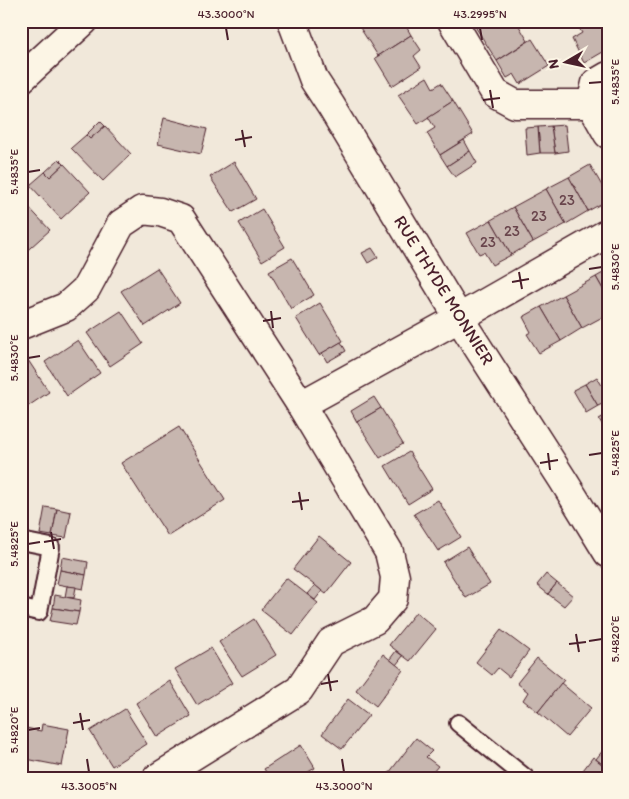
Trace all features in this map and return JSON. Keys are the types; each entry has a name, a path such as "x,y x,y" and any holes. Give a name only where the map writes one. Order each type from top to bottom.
{"street":[{"path":"21,79 84,21"},
{"name":"RUE THYDE MONNIER","path":"292,21 314,80 459,318 608,553"},
{"path":"452,21 495,93 515,104 591,104"},
{"path":"608,76 596,83 591,104 608,134"},
{"path":"21,325 66,307 86,289 121,224 142,210 160,212 181,219 302,405 389,552 395,577 393,599 375,620 331,642 299,690 157,778"},
{"path":"302,405 459,318 608,232"}],"lane":[{"path":"21,541 51,547 39,612 21,608"},
{"path":"458,723 526,778"}],"building":[{"path":"360,21 403,21 411,35 378,56 357,23"},
{"path":"488,21 516,21 528,41 497,61 476,28"},
{"path":"579,21 607,21 608,23 608,49 584,63 572,39 582,33 576,23"},
{"path":"411,35 421,50 414,56 421,67 392,86 375,58"},
{"path":"532,39 549,66 520,84 514,74 507,78 497,61"},
{"path":"427,77 433,88 441,83 453,101 418,124 398,95"},
{"path":"453,101 473,134 440,155 427,133 435,128 428,117"},
{"path":"164,118 207,129 201,154 158,144"},
{"path":"100,121 105,126 90,139 86,135"},
{"path":"565,125 568,151 555,153 551,126"},
{"path":"105,126 131,154 103,181 71,148 86,135 90,139"},
{"path":"551,126 555,153 540,153 538,127"},
{"path":"538,127 540,153 527,155 525,128"},
{"path":"464,140 470,151 447,166 440,155"},
{"path":"470,151 477,163 455,177 447,166"},
{"path":"59,159 64,164 50,177 45,172"},
{"path":"234,162 256,199 233,212 210,177"},
{"path":"64,164 90,192 61,219 30,185 45,172 50,177"},
{"path":"590,165 608,196 608,200 588,211 569,177"},
{"path":"569,177 588,211 566,224 546,189"},
{"path":"546,189 566,224 533,242 513,207"},
{"path":"23,201 50,230 21,256 21,203"},
{"path":"513,207 533,242 511,255 491,220"},
{"path":"262,209 285,247 262,261 239,223"},
{"path":"491,220 511,255 492,265 484,252 479,254 467,233"},
{"path":"372,248 378,257 368,263 362,253"},
{"path":"292,258 314,295 291,309 269,271"},
{"path":"157,268 180,303 145,326 121,291"},
{"path":"608,270 608,298 596,277"},
{"path":"596,277 608,298 608,314 582,328 563,295"},
{"path":"563,295 582,328 561,341 541,307"},
{"path":"320,303 343,341 319,355 296,318"},
{"path":"541,307 561,341 539,353 527,334 531,332 523,317"},
{"path":"121,311 143,344 110,366 87,333"},
{"path":"78,340 100,373 67,396 45,362"},
{"path":"341,342 346,351 327,362 322,353"},
{"path":"26,357 49,392 21,411 21,360"},
{"path":"597,377 608,396 608,401 598,406 585,384"},
{"path":"585,384 598,406 586,413 573,390"},
{"path":"374,397 381,408 357,422 351,411"},
{"path":"381,408 403,444 380,458 357,422"},
{"path":"608,414 608,434 599,419"},
{"path":"179,427 225,500 168,536 121,463"},
{"path":"409,452 432,489 408,504 385,466"},
{"path":"438,500 461,537 438,551 414,514"},
{"path":"45,507 57,509 52,536 40,534"},
{"path":"57,509 71,512 66,538 52,536"},
{"path":"319,536 351,562 326,594 293,569"},
{"path":"467,547 490,584 466,598 443,562"},
{"path":"62,557 88,562 86,575 60,570"},
{"path":"60,570 86,575 83,589 57,584"},
{"path":"546,574 557,583 548,594 537,585"},
{"path":"286,578 318,603 293,635 261,610"},
{"path":"557,583 573,596 564,606 548,594"},
{"path":"315,585 322,591 315,600 307,594"},
{"path":"67,586 76,587 74,598 65,597"},
{"path":"55,595 81,600 79,612 53,608"},
{"path":"53,608 79,612 76,625 50,621"},
{"path":"416,612 436,629 410,661 389,645"},
{"path":"254,619 276,655 242,676 219,642"},
{"path":"501,630 529,651 509,677 498,668 492,675 476,662"},
{"path":"211,648 232,683 197,705 175,669"},
{"path":"396,651 403,656 396,665 390,659"},
{"path":"383,654 403,670 376,706 356,690"},
{"path":"537,658 564,680 538,712 523,700 528,692 517,683"},
{"path":"170,681 191,716 157,737 136,703"},
{"path":"561,683 591,708 567,737 538,712"},
{"path":"348,699 369,715 342,749 322,734"},
{"path":"125,709 147,744 112,766 90,731"},
{"path":"42,724 69,729 62,766 21,758 21,727 41,731"},
{"path":"416,738 432,751 426,757 438,766 428,778 395,778 389,773"},
{"path":"608,744 608,769 596,759"},
{"path":"301,745 315,768 298,778 270,778 264,769"},
{"path":"593,757 608,769 608,778 577,778"}]}
